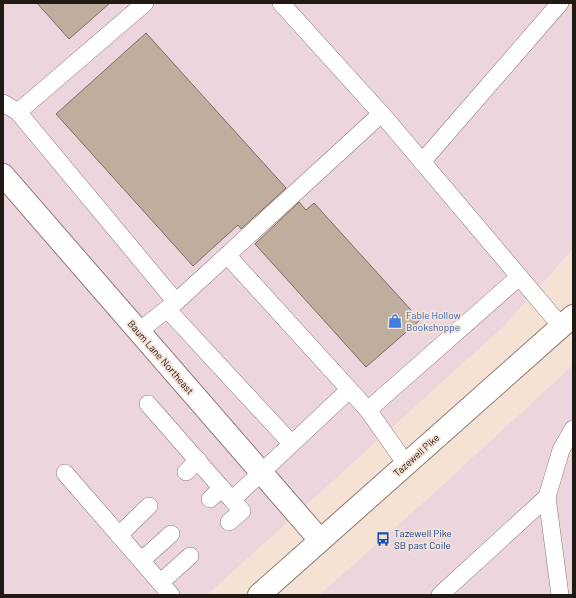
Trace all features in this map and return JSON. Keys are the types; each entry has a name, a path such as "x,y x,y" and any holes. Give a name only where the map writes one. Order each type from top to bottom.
{"street":[{"name":"Baum Lane Northeast","path":"3,175 320,540"},
{"name":"Tazewell Pike","path":"264,594 320,540 567,321"}],"lane":[{"path":"18,112 145,3"},
{"path":"281,3 381,114 520,277 567,321"},
{"path":"422,162 560,3"},
{"path":"3,103 18,112 172,306 290,443"},
{"path":"139,331 172,306 381,114"},
{"path":"227,255 368,410 406,464"},
{"path":"368,410 520,277"},
{"path":"221,495 261,472 290,443 349,390"},
{"path":"148,404 192,466 221,495 242,511 229,522"},
{"path":"560,595 547,497 561,450 573,429"},
{"path":"65,473 171,595"},
{"path":"440,595 547,497"},
{"path":"119,534 149,506"},
{"path":"142,560 171,534"},
{"path":"160,582 190,556"}],"shaded area":[{"path":"3,3 573,3 573,249 504,326 207,595 3,595"},
{"path":"573,365 573,595 319,595 433,494"}],"building":[{"path":"37,3 110,3 69,39"},
{"path":"146,33 286,188 241,229 238,225 193,266 56,114"},
{"path":"299,202 306,210 314,203 420,320 366,367 255,244"}],"place":[{"name":"Fable Hollow Bookshoppe","path":"395,321"},
{"name":"Tazewell Pike SB past Coile","path":"383,539"}]}
